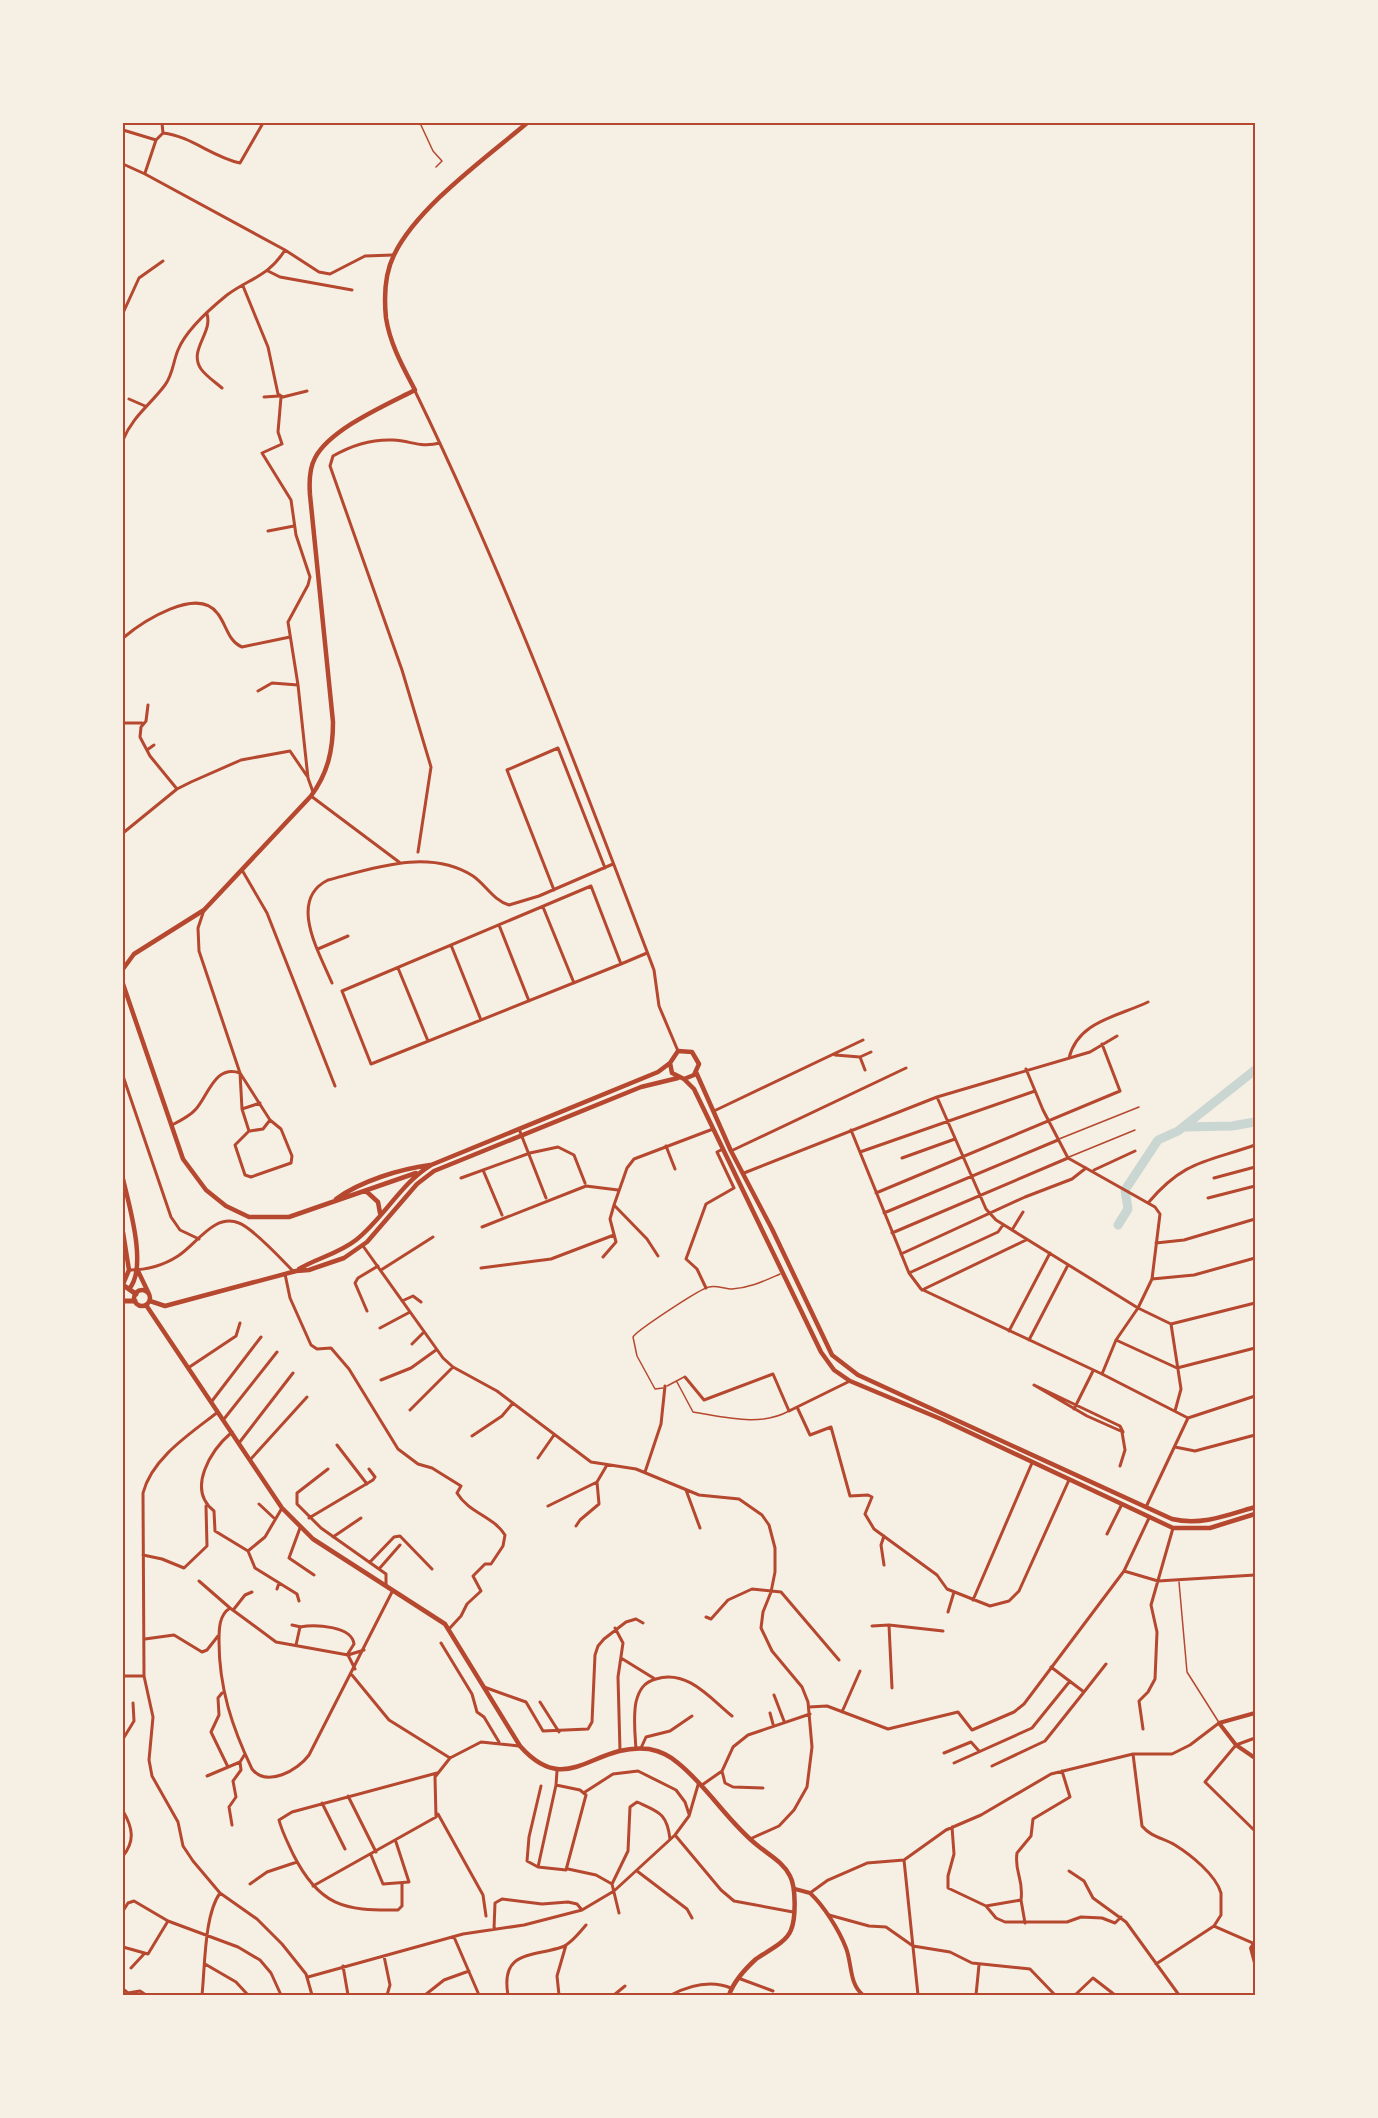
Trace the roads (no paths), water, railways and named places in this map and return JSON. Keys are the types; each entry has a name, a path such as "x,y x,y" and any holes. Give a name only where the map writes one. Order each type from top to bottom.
{"highway":[{"path":"123,1285 135,1297 123,1301"},
{"path":"123,1295 129,1289"}],"main road":[{"path":"123,970 126,960 204,910 312,795 329,761 333,730 310,495 310,470 320,450 336,434 415,390 395,350 387,319 387,282 393,255 412,227 446,193 527,123"},
{"path":"123,970 137,953"},
{"path":"123,984 183,1160 196,1180 215,1199 242,1214 278,1218 301,1213 420,1172 431,1165 658,1072 670,1063 678,1052 688,1050 696,1056 699,1064 696,1072 713,1112 813,1318 832,1355 849,1371 1173,1528 1210,1528 1255,1514"},
{"path":"670,1063 672,1073 694,1089 805,1320 830,1365 850,1381 970,1430 1172,1519 1188,1522 1206,1521 1255,1507"},
{"path":"295,1271 309,1270 335,1262 363,1246 417,1184 431,1173 641,1087 681,1078 696,1072"},
{"path":"501,1136 504,1142"},
{"path":"334,1200 345,1192 395,1173 431,1165"},
{"path":"420,1172 431,1173"},
{"path":"420,1172 358,1239 340,1252 295,1271 165,1306 149,1301 139,1306 135,1297 145,1291 149,1301 188,1368 282,1508 300,1528 434,1616 449,1629 520,1746 538,1764 557,1771 620,1751 638,1749 668,1756 680,1765 750,1839 782,1864 795,1889 788,1935 753,1962 738,1978 729,1995"},
{"path":"123,1179 133,1225 138,1270 149,1301"},
{"path":"366,1191 378,1202 380,1213"},
{"path":"123,1232 129,1270 123,1285"},
{"path":"129,1289 135,1282 138,1270"},
{"path":"805,1320 813,1318"}],"street":[{"path":"162,123 163,133"},
{"path":"163,133 187,139 212,153 240,163 263,123"},
{"path":"123,130 156,140"},
{"path":"145,174 156,140 163,133"},
{"path":"123,165 145,174 285,250 326,275 365,256 393,255"},
{"path":"123,440 127,429 168,380 180,346 207,314 243,285 268,271 285,250"},
{"path":"123,314 139,278 163,261"},
{"path":"268,271 279,277 352,290"},
{"path":"243,285 268,347 280,396 278,432 282,444 262,453 291,500 294,510 294,526 310,577 305,592 288,617 312,795 399,862"},
{"path":"207,314 209,324 198,351 198,362 201,369 222,388"},
{"path":"415,390 496,571 613,864 654,970 659,1005 678,1052"},
{"path":"264,397 307,391"},
{"path":"129,399 145,406"},
{"path":"418,852 431,767 402,670 330,466 333,456 355,444 391,440 420,446 440,443"},
{"path":"268,531 294,526"},
{"path":"123,639 153,618 187,603 205,605 214,609 233,642 243,647 290,637"},
{"path":"258,691 272,683 298,685"},
{"path":"148,705 140,737 147,750 177,789"},
{"path":"123,723 144,722"},
{"path":"147,750 154,745"},
{"path":"554,890 507,770 558,748 605,868"},
{"path":"123,833 177,789 241,760 285,751 291,752 308,777"},
{"path":"332,983 308,924 311,898 319,884 399,862 415,861 454,868 473,876 504,903 516,904 613,864"},
{"path":"242,870 267,913 335,1086"},
{"path":"621,964 591,886 342,990 371,1064 574,983 621,964 647,953"},
{"path":"543,906 574,983"},
{"path":"204,910 198,928 199,951 240,1074 242,1109 249,1131"},
{"path":"499,925 529,1001"},
{"path":"318,949 348,936"},
{"path":"451,945 481,1020"},
{"path":"398,967 428,1041"},
{"path":"1070,1058 1074,1042 1087,1028 1148,1002"},
{"path":"744,1173 937,1097 1090,1052 1117,1036"},
{"path":"713,1112 863,1040"},
{"path":"876,1193 1118,1092 1121,1088 1102,1044"},
{"path":"833,1055 860,1057 871,1052"},
{"path":"860,1057 865,1070"},
{"path":"731,1151 906,1068"},
{"path":"1026,1069 1042,1110 1068,1158 1148,1203 1160,1214 1152,1280 1138,1308 1116,1340 1102,1374"},
{"path":"170,1126 196,1110 217,1078 233,1072 240,1074 270,1120 281,1129 292,1156 291,1163 251,1177 246,1176 235,1145 249,1131 262,1129 270,1120"},
{"path":"123,1076 171,1217 180,1230 199,1239"},
{"path":"860,1152 1035,1091"},
{"path":"937,1097 988,1213 1003,1225 1138,1308 1171,1324 1255,1303"},
{"path":"242,1109 260,1103"},
{"path":"519,1129 546,1198"},
{"path":"603,1257 615,1243 610,1219 618,1191 632,1161 713,1129"},
{"path":"851,1130 909,1273 922,1290 1102,1374 1188,1418 1255,1396"},
{"path":"902,1158 955,1138"},
{"path":"884,1213 1058,1140"},
{"path":"1148,1203 1165,1184 1189,1166 1255,1144"},
{"path":"666,1146 675,1169"},
{"path":"461,1178 529,1152 553,1147 569,1150 574,1155 585,1183"},
{"path":"706,1288 697,1269 687,1258 706,1204 734,1188 717,1152 723,1149"},
{"path":"1093,1171 1136,1151"},
{"path":"892,1233 1068,1158"},
{"path":"1214,1178 1255,1167"},
{"path":"901,1254 988,1213 1072,1179 1086,1168"},
{"path":"483,1170 502,1215"},
{"path":"482,1227 586,1186 618,1191"},
{"path":"1208,1198 1255,1186"},
{"path":"614,1205 647,1239 658,1256"},
{"path":"1012,1230 1023,1212"},
{"path":"1156,1243 1184,1240 1255,1219"},
{"path":"129,1270 148,1269 178,1256 215,1224 225,1220 240,1223 295,1271"},
{"path":"909,1273 998,1232 1003,1225"},
{"path":"481,1268 551,1259 614,1234"},
{"path":"381,1271 433,1237"},
{"path":"922,1290 1027,1239"},
{"path":"363,1246 436,1350 453,1367 481,1380 589,1461 645,1472 706,1497 742,1500 765,1520 775,1548 771,1592 763,1612 762,1632 772,1651 802,1687 809,1707 812,1747 804,1794 784,1822 750,1839"},
{"path":"1009,1331 1050,1253"},
{"path":"1152,1280 1194,1275 1255,1258"},
{"path":"1029,1341 1068,1264"},
{"path":"367,1311 356,1281 377,1265"},
{"path":"285,1274 290,1298 311,1345 317,1349 332,1349 346,1365 398,1449 418,1464 432,1468 461,1486 457,1493 465,1504 490,1520 505,1534 503,1546 491,1564 485,1564 473,1576 481,1591 467,1604 449,1629"},
{"path":"402,1301 413,1296 421,1302"},
{"path":"380,1328 410,1312"},
{"path":"188,1368 236,1336 240,1323"},
{"path":"1171,1324 1181,1389 1175,1412"},
{"path":"412,1344 424,1332"},
{"path":"212,1401 261,1337"},
{"path":"1116,1340 1177,1368 1255,1348"},
{"path":"381,1380 411,1368 436,1350"},
{"path":"224,1419 277,1352"},
{"path":"410,1410 453,1367"},
{"path":"1074,1409 1093,1371"},
{"path":"239,1443 293,1373"},
{"path":"685,1377 699,1397 704,1400 773,1374 789,1411 850,1381"},
{"path":"1120,1466 1125,1450 1122,1432 1124,1430 1120,1426 1033,1385 1074,1409 1122,1432"},
{"path":"645,1472 661,1424 665,1386"},
{"path":"250,1460 306,1397"},
{"path":"472,1436 502,1416 513,1403"},
{"path":"797,1407 810,1434 831,1426 849,1494 852,1497 871,1496 872,1501 865,1514 866,1519 884,1536 937,1575 944,1587 990,1606 1009,1601 1016,1595 1069,1478"},
{"path":"219,1411 173,1450 148,1478 143,1493 144,1676 153,1717 149,1760 152,1776 178,1822 185,1850 220,1893 266,1927 308,1977 312,1995"},
{"path":"1146,1507 1188,1418"},
{"path":"143,1555 185,1568 207,1546 206,1504 201,1492 208,1461 214,1450 232,1432"},
{"path":"538,1458 554,1435"},
{"path":"1175,1447 1195,1451 1255,1435"},
{"path":"337,1445 367,1484"},
{"path":"973,1600 1032,1461"},
{"path":"576,1526 599,1504 597,1482 607,1465"},
{"path":"309,1518 367,1484 375,1476 369,1469"},
{"path":"328,1470 296,1495 297,1504 309,1518 333,1537 387,1575 386,1586"},
{"path":"548,1506 556,1504 572,1492 597,1482"},
{"path":"686,1490 700,1528"},
{"path":"206,1504 214,1510 216,1531 248,1551 255,1568 297,1594 299,1601"},
{"path":"259,1504 275,1519"},
{"path":"1107,1534 1122,1504"},
{"path":"248,1551 265,1537 282,1508"},
{"path":"333,1537 361,1518"},
{"path":"809,1707 824,1705 888,1729 956,1712 962,1715 972,1730 1014,1712 1021,1708 1124,1571 1150,1518"},
{"path":"300,1528 290,1559 314,1575"},
{"path":"1143,1729 1139,1701 1148,1692 1155,1679 1156,1632 1151,1605 1173,1528"},
{"path":"370,1562 394,1537 400,1536 432,1569"},
{"path":"884,1536 881,1545 884,1564"},
{"path":"379,1569 400,1545"},
{"path":"1124,1571 1158,1581 1255,1575"},
{"path":"200,1581 272,1640 348,1655 364,1650"},
{"path":"277,1589 279,1583"},
{"path":"706,1617 711,1619 730,1598 752,1589 782,1593 839,1660"},
{"path":"252,1593 245,1594 232,1609 223,1615 219,1634 222,1692 245,1754 252,1769 261,1776 280,1775 298,1766 309,1755 355,1669 393,1590"},
{"path":"948,1612 954,1592"},
{"path":"484,1687 522,1700 529,1705 543,1731 559,1732 591,1727 595,1656 600,1642 615,1628 633,1619 643,1623"},
{"path":"292,1624 349,1634 354,1644 348,1655"},
{"path":"889,1625 892,1688"},
{"path":"872,1626 889,1625 943,1631"},
{"path":"296,1646 301,1627"},
{"path":"615,1628 623,1641 620,1751"},
{"path":"144,1639 174,1635 202,1652 207,1650 219,1634"},
{"path":"441,1643 472,1694 475,1707 499,1742"},
{"path":"348,1655 355,1669"},
{"path":"621,1658 655,1679"},
{"path":"992,1766 1046,1741 1106,1664"},
{"path":"1051,1667 1084,1692"},
{"path":"842,1712 860,1671"},
{"path":"352,1674 389,1720 450,1758"},
{"path":"123,1676 144,1676"},
{"path":"638,1749 635,1711 638,1695 643,1685 655,1679 673,1677 685,1680 702,1690 732,1716"},
{"path":"954,1763 1035,1725 1070,1681"},
{"path":"222,1692 218,1698 219,1715 211,1732 228,1767"},
{"path":"774,1695 784,1721"},
{"path":"540,1702 559,1732"},
{"path":"123,1739 134,1721 133,1703"},
{"path":"770,1713 773,1724"},
{"path":"810,1893 828,1880 867,1863 904,1860 951,1827 981,1815 1020,1790 1062,1771 1133,1754 1175,1753 1219,1723 1255,1713"},
{"path":"308,1977 463,1934 494,1930 582,1910 614,1891 675,1835 689,1816 699,1786 722,1771 735,1744 748,1735 773,1724 810,1714"},
{"path":"638,1749 648,1736 670,1731 692,1716"},
{"path":"1219,1723 1236,1745 1255,1758"},
{"path":"1255,1738 1236,1745 1205,1782 1255,1832"},
{"path":"486,1916 483,1895 438,1814 434,1787 437,1773 450,1758 478,1742 499,1742 520,1746"},
{"path":"944,1753 970,1742 978,1751"},
{"path":"207,1776 240,1762 245,1754"},
{"path":"1133,1754 1142,1826 1150,1834 1175,1846 1197,1863 1219,1886 1222,1906 1214,1926 1156,1964"},
{"path":"232,1826 229,1810 236,1797 233,1781 241,1770 240,1762"},
{"path":"538,1867 557,1771"},
{"path":"556,1785 585,1792 614,1774 638,1771 676,1790 685,1802 689,1816"},
{"path":"722,1771 726,1783 731,1786 763,1788"},
{"path":"1025,1923 1021,1900 1023,1885 1017,1870 1017,1853 1031,1836 1033,1819 1070,1797 1062,1771"},
{"path":"402,1884 402,1906 397,1911 342,1905 329,1900 313,1887 297,1862 279,1820 285,1814 437,1773"},
{"path":"541,1786 526,1854 528,1863 560,1871 568,1869 596,1875 612,1884"},
{"path":"568,1869 586,1802 585,1792"},
{"path":"348,1796 376,1852"},
{"path":"620,1913 612,1884 628,1851 628,1815 633,1804 637,1802 665,1817 670,1840"},
{"path":"322,1803 345,1849"},
{"path":"123,1811 132,1837 131,1846 123,1856"},
{"path":"313,1887 429,1823 438,1814"},
{"path":"951,1827 954,1854 947,1887 986,1906 1001,1921 1067,1922 1081,1917 1102,1918 1116,1923 1120,1917"},
{"path":"675,1835 717,1886 734,1901 793,1912"},
{"path":"371,1855 383,1884 402,1884 410,1880 396,1842"},
{"path":"904,1860 918,1995"},
{"path":"250,1884 267,1872 297,1862"},
{"path":"636,1871 687,1909 692,1918"},
{"path":"1069,1871 1084,1881 1093,1898 1120,1917 1177,1994"},
{"path":"795,1889 810,1893 827,1915 844,1943 854,1983 863,1995"},
{"path":"203,1995 209,1936 215,1903 220,1893"},
{"path":"494,1930 495,1903 502,1899 542,1904 568,1902 576,1904 582,1910"},
{"path":"986,1906 1021,1900"},
{"path":"123,1911 128,1903 134,1901 168,1921 238,1947 265,1964 281,1995"},
{"path":"827,1915 888,1927 913,1946 950,1952 980,1965 1031,1969 1055,1995"},
{"path":"131,1968 144,1954 148,1954 154,1948 168,1921"},
{"path":"560,1995 557,1976 566,1945 586,1925"},
{"path":"1214,1926 1254,1942 1251,1951 1255,1963"},
{"path":"454,1937 479,1995"},
{"path":"508,1995 508,1975 513,1963 531,1952 566,1945"},
{"path":"123,1947 144,1954"},
{"path":"384,1956 390,1985 387,1995"},
{"path":"205,1964 231,1979 248,1995"},
{"path":"976,1995 980,1965"},
{"path":"343,1966 348,1995"},
{"path":"425,1995 444,1980 469,1971"},
{"path":"738,1978 773,1992"},
{"path":"1075,1995 1093,1978 1115,1995"},
{"path":"671,1995 683,1988 706,1984 720,1984 731,1988"},
{"path":"614,1995 625,1986"},
{"path":"123,1989 128,1993 140,1991 146,1995"}],"lane":[{"path":"420,123 433,151 442,161 436,168"},
{"path":"1058,1140 1139,1107"},
{"path":"1068,1158 1135,1130"},
{"path":"685,1377 655,1389 637,1356 633,1337 636,1331 661,1318 690,1295 706,1288 751,1287 784,1273"},
{"path":"677,1381 693,1412 769,1420 789,1411"},
{"path":"1179,1581 1187,1672 1219,1723"}],"waterway":[{"path":"1118,1225 1128,1209 1125,1190 1158,1140 1178,1131 1255,1070"},
{"path":"1185,1127 1232,1126 1255,1122"}]}
